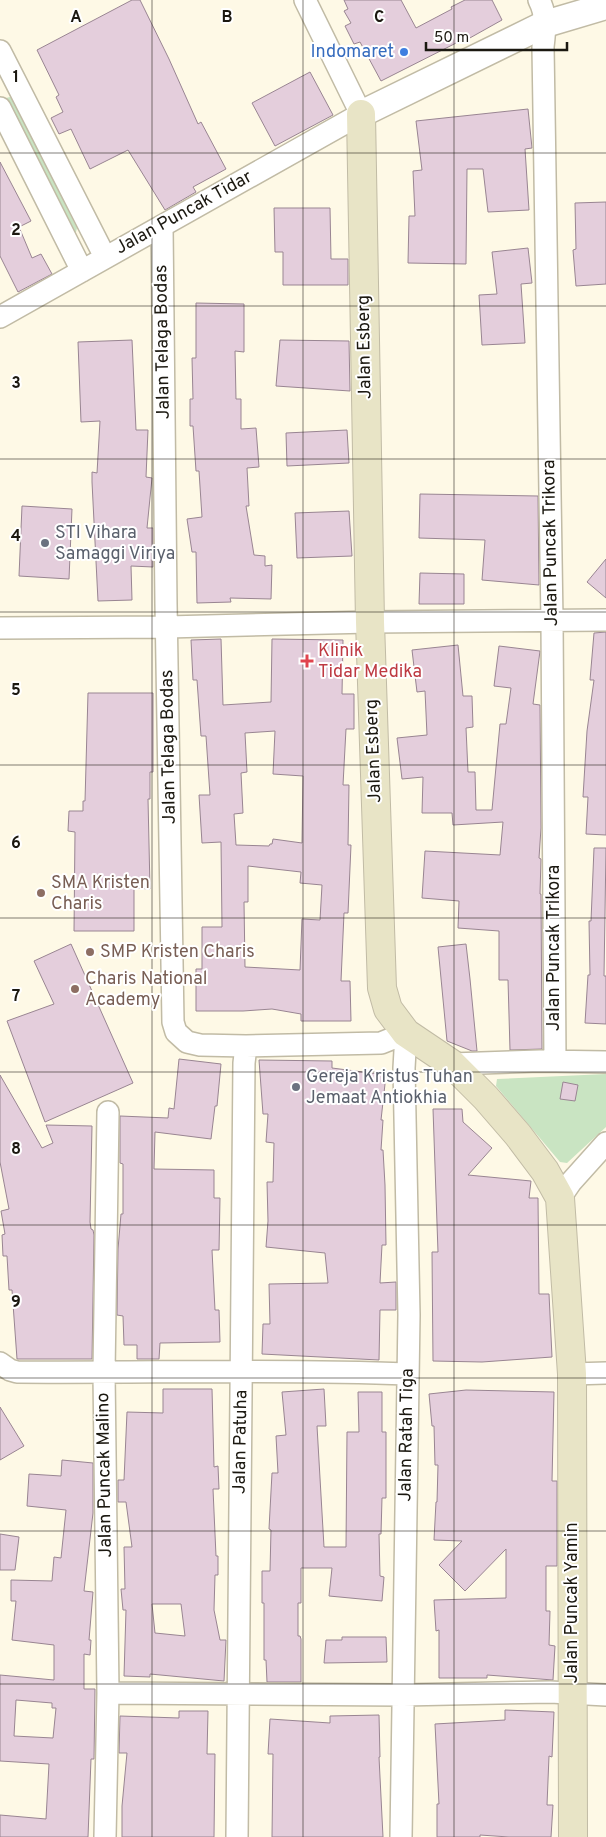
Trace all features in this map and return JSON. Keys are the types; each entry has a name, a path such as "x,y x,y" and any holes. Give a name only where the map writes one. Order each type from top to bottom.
{"main road":[{"name":"Jalan Esberg","path":"361,114 370,622 382,988 388,1009 406,1033 452,1064 518,1135 545,1171 560,1198"},
{"name":"Jalan Puncak Yamin","path":"560,1198 572,1374 572,1693"},
{"path":"572,1693 573,1837"}],"street":[{"path":"305,0 361,114 542,12 606,6"},
{"name":"Jalan Puncak Trikora","path":"542,12 552,621 555,1062"},
{"name":"Jalan Puncak Tidar","path":"0,50 7,84 105,257 361,114"},
{"path":"0,108 82,270"},
{"name":"Jalan Telaga Bodas","path":"162,226 173,1022 176,1032 187,1042 200,1045 246,1046 381,1043 406,1033"},
{"path":"0,317 105,257"},
{"path":"0,628 606,620"},
{"name":"Jalan Ratah Tiga","path":"401,1837 409,1315 404,1068 406,1033"},
{"name":"Jalan Patuha","path":"237,1837 244,1063 246,1046"},
{"path":"452,1064 606,1062"},
{"name":"Jalan Puncak Malino","path":"105,1837 108,1693 104,1373 108,1112"},
{"path":"560,1198 570,1182 606,1143"},
{"path":"0,1363 10,1370 18,1372 104,1373 242,1370 407,1374"},
{"path":"572,1374 606,1373"},
{"name":"Jalan Puncak Yamin","path":"108,1693 403,1695 572,1693"},
{"path":"572,1693 606,1695"}],"green space":[{"path":"10,97 13,99 77,228 76,232 72,234 5,102 6,98"},
{"path":"606,1074 606,1127 567,1163 560,1162 496,1086 497,1079"}],"building":[{"path":"132,0 140,0 198,124 201,122 226,169 193,187 196,192 165,210 128,150 90,169 71,129 59,134 51,118 63,112 56,97 59,95 37,50"},
{"path":"344,0 401,0 416,28 465,0 492,0 502,20 468,39 468,37 381,81 360,42 354,44 345,26 351,23 344,11 348,9"},
{"path":"310,72 333,115 275,146 252,103"},
{"path":"528,109 532,148 525,149 529,210 488,212 483,169 467,169 466,264 408,263 409,216 415,216 413,171 422,170 416,121"},
{"path":"0,162 31,221 19,227 32,258 41,254 52,274 18,292 0,256"},
{"path":"606,202 606,284 576,286 573,250 576,249 575,203"},
{"path":"274,208 330,208 331,259 348,259 348,285 283,285 283,252 275,252"},
{"path":"528,248 532,283 521,284 525,343 482,345 479,295 497,294 492,252"},
{"path":"196,303 244,304 244,352 235,351 236,399 241,399 241,429 256,428 259,467 247,468 249,506 246,506 254,555 265,556 265,566 272,565 271,599 230,598 231,602 197,603 196,552 192,552 187,519 202,517 199,471 196,471 193,426 190,426 190,399 193,399 192,358 196,358"},
{"path":"132,340 136,430 148,430 146,477 152,478 147,528 153,528 153,567 131,566 132,600 98,601 92,472 97,473 100,421 81,422 78,342"},
{"path":"280,340 349,341 350,391 276,386"},
{"path":"347,430 349,463 287,466 286,433"},
{"path":"420,494 538,496 539,585 482,580 485,540 419,538"},
{"name":"STI Vihara Samaggi Viriya","path":"22,506 72,509 69,579 19,576"},
{"path":"349,511 352,556 297,558 295,513"},
{"path":"606,559 606,598 587,582"},
{"path":"420,573 464,574 464,604 419,604"},
{"path":"606,632 606,835 586,834 588,797 583,797 587,731 594,680 590,680 594,633"},
{"path":"221,639 223,705 271,702 272,639 343,640 342,694 354,694 354,729 346,729 343,785 349,785 348,845 351,845 348,913 344,913 341,981 350,981 351,1021 301,1021 301,1014 272,1009 196,1011 196,969 202,969 202,927 222,927 221,842 202,843 199,795 210,795 206,736 201,736 197,680 193,680 191,640","holes":["275,731 273,774 303,776 302,843 273,839 272,844 269,846 236,845 234,814 243,813 241,773 247,772 245,733","248,866 301,872 300,883 322,885 320,920 302,919 300,970 245,967 244,902 248,902"]},
{"path":"458,645 463,696 472,696 473,727 466,728 468,772 475,772 476,810 492,810 500,724 506,724 511,688 494,686 499,646 540,651 533,704 540,705 541,828 539,858 541,859 542,1049 510,1050 508,980 499,980 499,931 458,928 459,901 422,898 425,851 500,855 503,822 453,825 452,813 422,813 423,777 402,779 397,738 427,735 425,691 417,692 412,650"},
{"path":"88,693 153,693 153,772 150,772 150,799 148,799 150,889 134,888 134,931 74,931 75,832 68,831 69,811 83,811 83,801 85,801"},
{"path":"594,848 606,848 604,976 606,976 606,1024 585,1023 588,975 590,975 589,921 591,921"},
{"path":"71,944 133,1083 45,1122 7,1021 54,1004 34,961"},
{"path":"466,944 477,1051 472,1051 447,1041 438,947"},
{"path":"179,1059 221,1064 217,1106 215,1106 211,1139 155,1132 154,1169 214,1170 214,1198 220,1198 219,1250 212,1250 215,1310 219,1310 220,1342 160,1343 159,1359 137,1359 137,1345 124,1345 123,1316 117,1315 118,1249 121,1214 123,1214 123,1164 120,1163 120,1116 168,1118 169,1108 174,1109"},
{"path":"259,1060 332,1061 332,1068 386,1075 381,1120 383,1120 381,1150 383,1150 385,1185 386,1245 382,1245 380,1283 396,1282 396,1310 380,1310 379,1360 262,1354 263,1324 270,1324 269,1284 328,1283 325,1253 266,1247 268,1221 267,1182 273,1182 274,1143 266,1142 268,1114 263,1114"},
{"path":"0,1075 42,1148 53,1143 46,1125 92,1126 90,1222 94,1235 92,1359 17,1359 12,1290 9,1290 7,1256 3,1256 2,1235 5,1234 1,1211 9,1209 0,1162"},
{"path":"563,1082 578,1085 575,1101 560,1099"},
{"path":"433,1109 462,1109 463,1122 492,1148 468,1175 531,1181 529,1198 538,1198 539,1294 549,1294 552,1357 482,1362 433,1361 432,1252 438,1252"},
{"path":"163,1389 212,1389 214,1467 218,1466 219,1489 213,1489 216,1556 218,1556 218,1575 215,1575 214,1610 220,1640 226,1640 224,1681 150,1674 150,1677 124,1676 126,1610 123,1610 121,1589 125,1589 124,1547 132,1547 126,1502 118,1502 118,1480 124,1480 127,1412 163,1413","holes":["152,1604 181,1604 185,1636 155,1633"]},
{"path":"324,1389 326,1426 317,1426 324,1547 346,1547 347,1432 359,1432 358,1392 382,1392 382,1432 386,1432 386,1498 382,1498 381,1534 379,1534 380,1576 384,1577 382,1601 329,1596 332,1568 301,1568 301,1603 298,1603 298,1636 301,1639 301,1682 267,1682 266,1660 264,1660 262,1571 270,1571 271,1530 269,1529 272,1473 278,1473 276,1436 286,1435 282,1392"},
{"path":"466,1390 554,1392 552,1481 557,1481 557,1566 546,1566 546,1611 550,1611 549,1645 555,1646 553,1680 487,1675 487,1678 439,1678 439,1630 436,1631 434,1600 506,1598 506,1549 465,1591 439,1565 462,1541 434,1540 438,1465 435,1465 434,1426 432,1426 429,1394"},
{"path":"0,1407 24,1446 0,1460"},
{"path":"62,1460 93,1463 93,1513 84,1591 93,1592 89,1640 91,1640 90,1655 84,1654 84,1689 95,1689 94,1759 91,1759 88,1837 0,1837 0,1815 46,1819 49,1764 0,1761 0,1675 54,1680 54,1645 12,1640 16,1601 11,1601 11,1580 52,1581 54,1557 61,1558 66,1510 27,1506 29,1474 61,1476","holes":["16,1700 52,1703 52,1708 56,1708 53,1738 14,1736"]},
{"path":"0,1534 19,1537 15,1570 0,1570"},
{"path":"342,1637 386,1637 387,1662 324,1663 326,1640 342,1640"},
{"path":"505,1710 554,1712 552,1757 549,1756 547,1805 553,1805 551,1837 480,1835 480,1837 437,1837 437,1804 439,1804 435,1724 505,1720"},
{"path":"179,1711 208,1711 207,1754 215,1754 214,1837 122,1837 122,1806 127,1753 119,1753 120,1716 179,1718"},
{"path":"379,1715 383,1837 272,1837 273,1754 268,1754 270,1719 330,1723 330,1716"}],"place":[{"name":"Indomaret","path":"404,52"},
{"name":"STI Vihara Samaggi Viriya","path":"45,543"},
{"name":"Klinik Tidar Medika","path":"307,661"},
{"name":"SMA Kristen Charis","path":"41,893"},
{"name":"SMP Kristen Charis","path":"90,952"},
{"name":"Charis National Academy","path":"75,989"},
{"name":"Gereja Kristus Tuhan Jemaat Antiokhia","path":"296,1087"}]}
